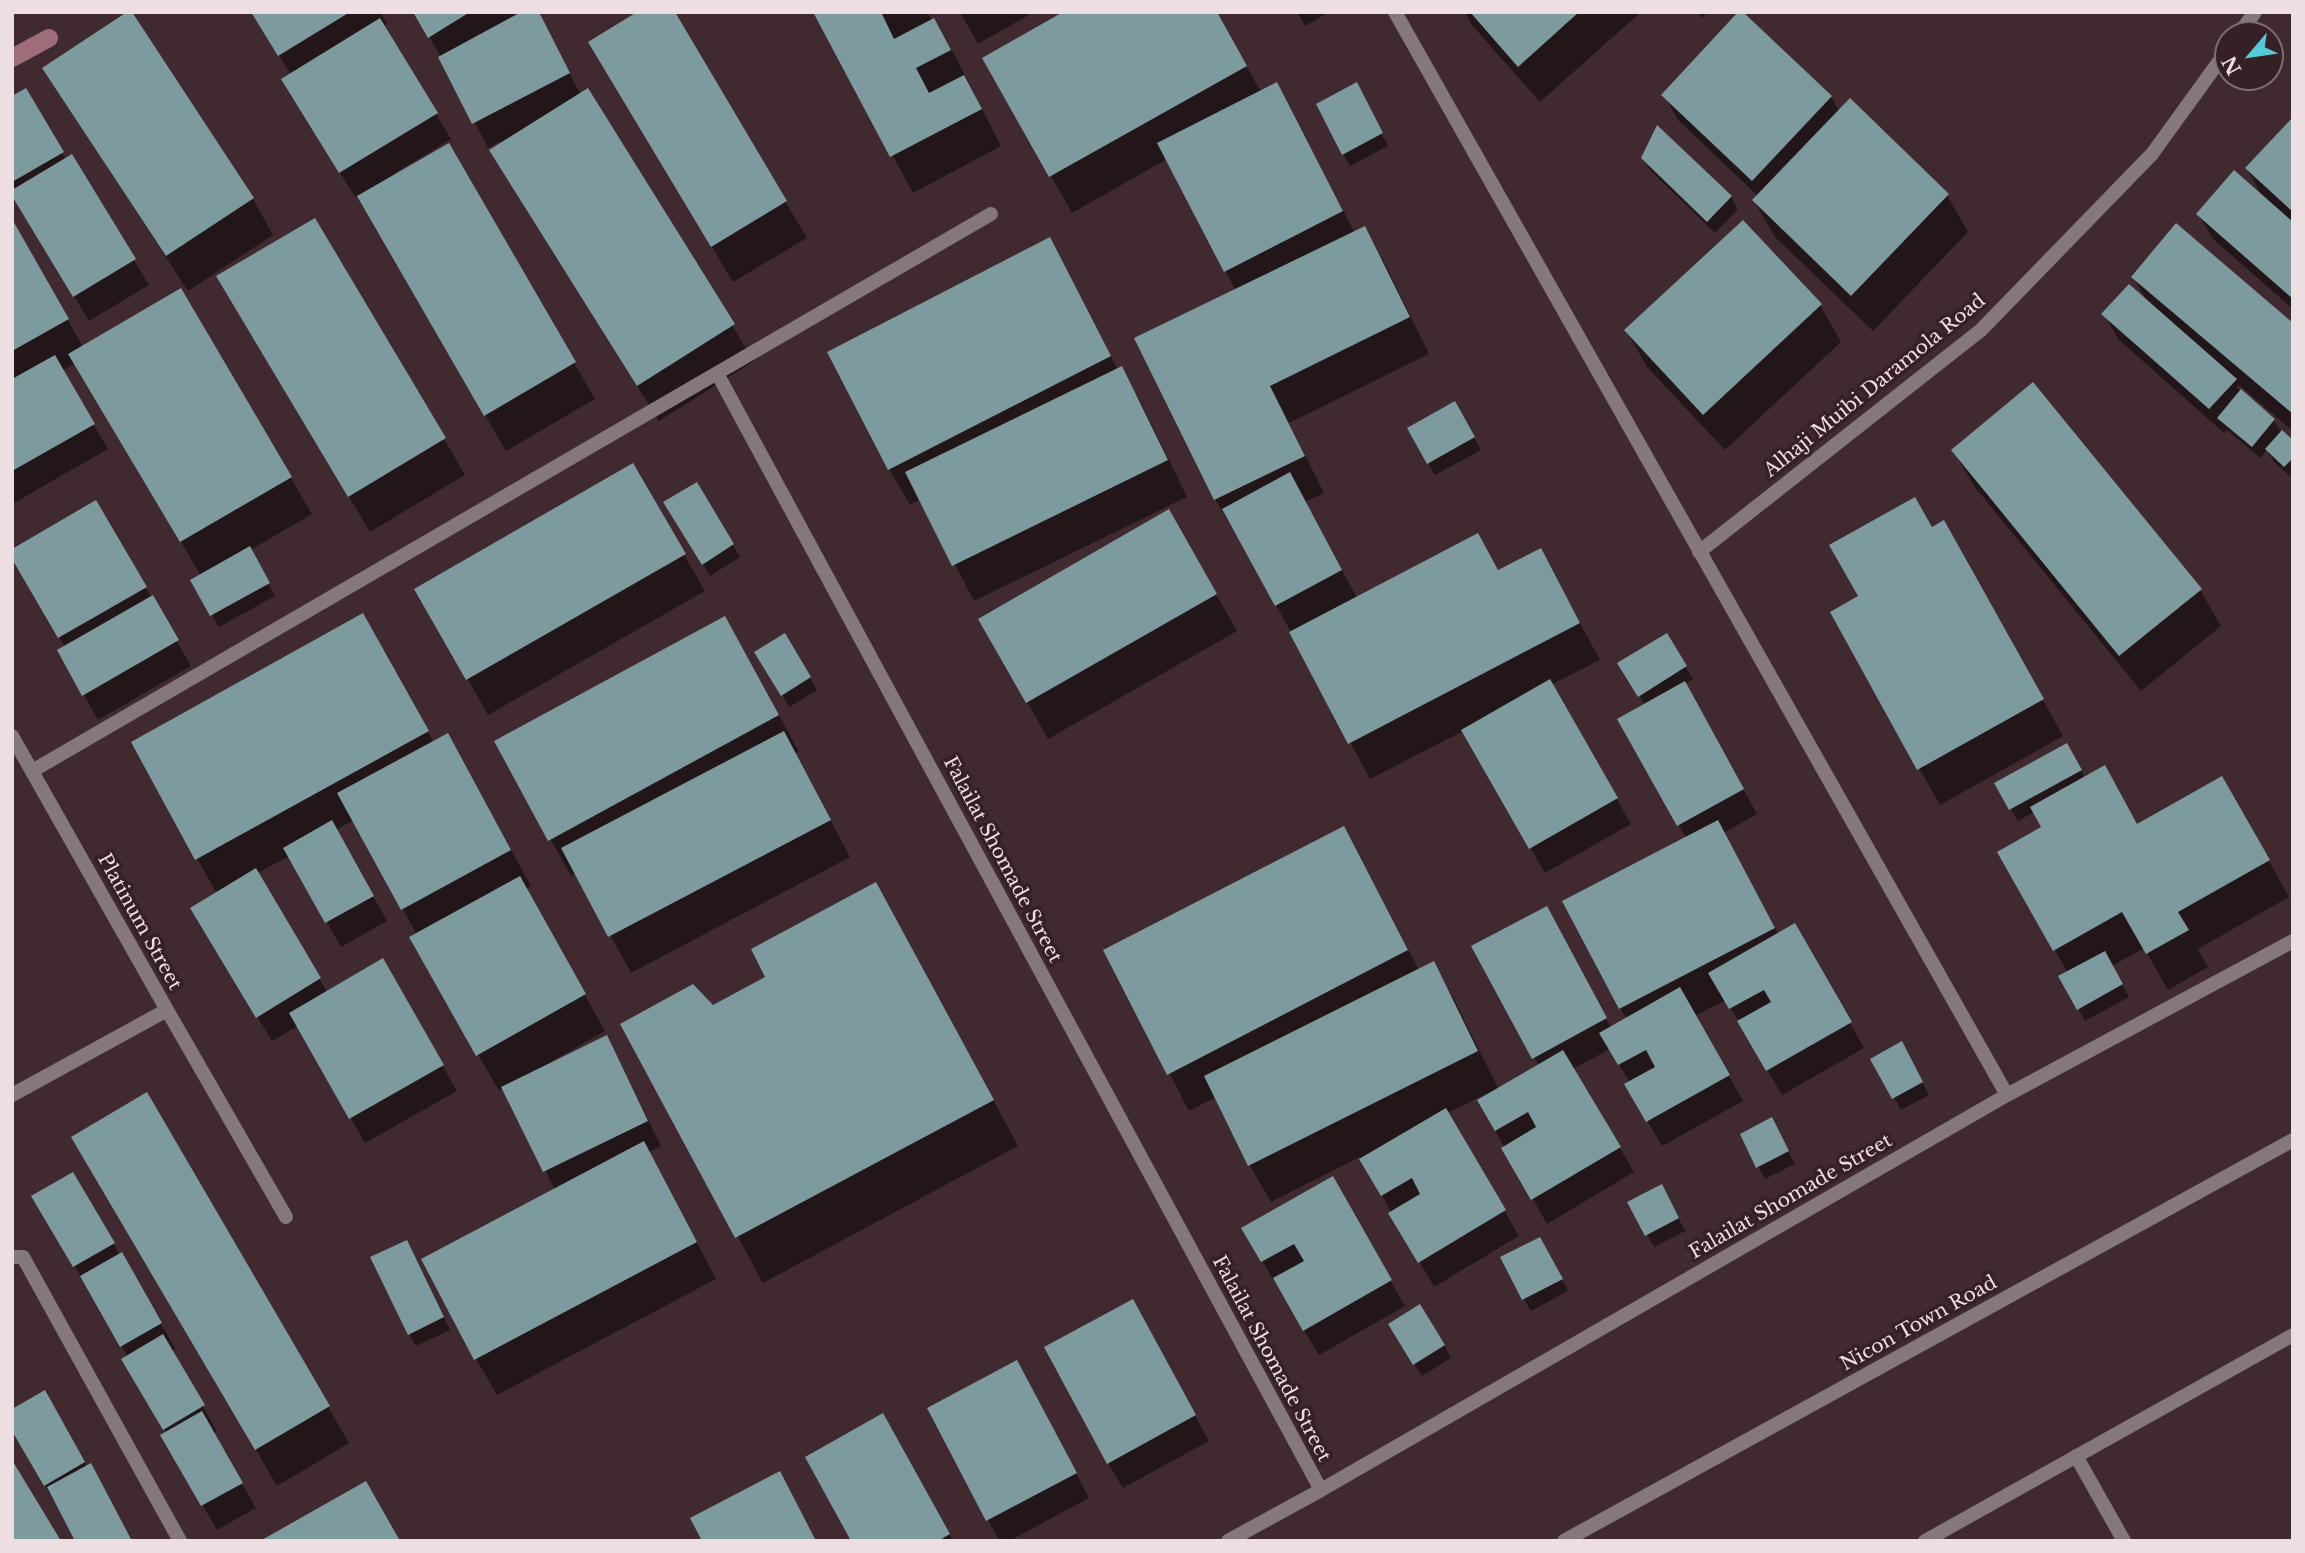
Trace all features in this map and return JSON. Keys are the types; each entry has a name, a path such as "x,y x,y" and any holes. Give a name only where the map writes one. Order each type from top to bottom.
{"street":[{"path":"1395,12 2007,1095"},
{"name":"Alhaji Muibi Daramola Road","path":"1699,552 1981,330 2152,155 2214,69"},
{"path":"32,771 718,375 991,214"},
{"name":"Falailat Shomade Street","path":"718,375 1321,1490 2007,1095 2293,942"},
{"name":"Platinum Street","path":"12,736 167,1010 12,1095"},
{"path":"167,1010 286,1217"},
{"name":"Nicon Town Road","path":"1564,1541 2293,1140"},
{"path":"12,1257 23,1257 180,1541"},
{"path":"1925,1541 2293,1335"},
{"path":"2077,1456 2124,1541"},
{"path":"1228,1541 1321,1490"}],"building":[{"path":"127,12 132,12 254,198 166,256 42,68"},
{"path":"251,12 350,12 278,56"},
{"path":"413,12 470,12 428,38"},
{"path":"521,12 539,12 570,73 472,124 438,57"},
{"path":"637,12 675,12 787,201 711,247 588,42"},
{"path":"813,12 881,12 894,39 934,18 951,50 916,68 929,93 964,75 982,109 890,157"},
{"path":"1063,12 1217,12 1247,66 1049,177 982,58"},
{"path":"1470,12 1579,12 1518,67"},
{"path":"1738,12 1743,12 1832,96 1752,181 1661,95"},
{"path":"380,18 438,113 339,173 281,79"},
{"path":"1277,82 1343,211 1224,272 1157,143"},
{"path":"1357,82 1383,133 1342,155 1316,104"},
{"path":"26,88 64,152 12,182 12,96"},
{"path":"588,88 735,324 637,386 489,150"},
{"path":"1850,98 1949,194 1851,296 1752,200"},
{"path":"2293,117 2293,212 2245,168"},
{"path":"1657,125 1732,196 1707,222 1641,158"},
{"path":"449,143 576,362 484,416 357,196"},
{"path":"72,154 136,259 73,297 12,196 12,190"},
{"path":"2234,170 2293,222 2293,299 2196,214"},
{"path":"315,218 446,438 348,497 216,276"},
{"path":"12,219 69,319 12,351"},
{"path":"1743,220 1822,304 1703,415 1624,330"},
{"path":"2176,223 2293,323 2293,414 2131,277"},
{"path":"1365,226 1410,317 1270,386 1305,456 1214,500 1134,338"},
{"path":"1050,237 1111,356 888,470 827,352"},
{"path":"2129,284 2237,379 2209,409 2101,314"},
{"path":"181,288 292,477 180,542 68,354"},
{"path":"55,355 95,424 12,471 12,379"},
{"path":"1122,366 1168,460 952,566 905,472"},
{"path":"2033,382 2202,589 2119,656 1951,450"},
{"path":"2241,389 2275,419 2252,447 2217,418"},
{"path":"1455,401 1475,437 1427,464 1407,428"},
{"path":"2282,430 2293,440 2293,458 2284,467 2265,449"},
{"path":"633,463 686,554 466,680 414,589"},
{"path":"1290,472 1342,570 1275,606 1222,509"},
{"path":"697,482 734,544 702,565 663,502"},
{"path":"1915,497 1932,527 1944,520 2044,699 1917,770 1830,612 1858,596 1829,545"},
{"path":"96,500 147,587 58,638 12,559 12,549"},
{"path":"1169,509 1217,594 1026,703 978,619"},
{"path":"1478,533 1498,570 1541,548 1580,623 1348,744 1289,632"},
{"path":"250,546 270,583 210,616 190,580"},
{"path":"153,595 179,640 82,696 57,650"},
{"path":"363,613 429,731 195,860 131,742"},
{"path":"725,616 779,715 548,841 494,741"},
{"path":"785,633 811,677 781,696 754,652"},
{"path":"1667,633 1687,666 1638,697 1617,663"},
{"path":"1550,679 1618,798 1529,849 1461,730"},
{"path":"1685,681 1744,789 1677,826 1617,719"},
{"path":"784,731 831,820 608,937 561,848"},
{"path":"448,733 511,850 401,910 337,793"},
{"path":"2067,743 2082,770 2009,810 1994,783"},
{"path":"2105,765 2137,824 2222,776 2270,860 2178,912 2189,930 2146,954 2122,912 2053,951 1997,852 2041,827 2030,807"},
{"path":"332,820 374,896 325,923 283,848"},
{"path":"1718,820 1775,928 1619,1009 1562,901"},
{"path":"1344,826 1408,950 1167,1075 1103,950"},
{"path":"256,868 321,978 256,1018 190,908"},
{"path":"520,876 586,994 476,1056 409,937"},
{"path":"876,882 994,1100 735,1238 620,1024 693,984 713,1005 765,977 751,949"},
{"path":"1547,906 1607,1018 1532,1059 1471,946"},
{"path":"1795,923 1852,1022 1766,1071 1737,1021 1771,1002 1764,990 1729,1009 1708,973"},
{"path":"2105,951 2123,984 2077,1010 2058,976"},
{"path":"383,958 444,1065 349,1119 289,1013"},
{"path":"1434,961 1478,1051 1248,1166 1204,1076"},
{"path":"1680,987 1730,1075 1646,1122 1624,1084 1655,1067 1646,1050 1618,1065 1599,1033"},
{"path":"607,1035 648,1121 543,1172 501,1087"},
{"path":"1902,1041 1923,1082 1892,1099 1870,1059"},
{"path":"1563,1050 1621,1147 1531,1200 1501,1148 1536,1127 1528,1112 1495,1131 1477,1100"},
{"path":"147,1092 330,1406 255,1450 71,1137"},
{"path":"1446,1108 1506,1210 1418,1263 1388,1213 1420,1194 1412,1178 1381,1196 1359,1159"},
{"path":"1772,1117 1789,1151 1756,1168 1740,1134"},
{"path":"644,1141 697,1242 474,1360 421,1259"},
{"path":"73,1172 115,1243 73,1267 31,1196"},
{"path":"1333,1176 1392,1280 1303,1331 1273,1278 1304,1261 1294,1244 1261,1262 1241,1228"},
{"path":"1662,1184 1679,1218 1645,1236 1627,1202"},
{"path":"1540,1237 1563,1279 1522,1300 1500,1257"},
{"path":"407,1240 444,1317 408,1335 370,1257"},
{"path":"122,1252 162,1323 120,1347 80,1276"},
{"path":"1133,1299 1196,1415 1107,1464 1044,1347"},
{"path":"1420,1304 1445,1345 1413,1365 1388,1324"},
{"path":"163,1334 205,1405 163,1430 121,1359"},
{"path":"1017,1360 1077,1473 986,1521 927,1408"},
{"path":"45,1390 85,1462 44,1486 12,1431 12,1409"},
{"path":"202,1411 243,1483 201,1506 160,1435"},
{"path":"883,1413 950,1534 938,1541 851,1541 805,1457"},
{"path":"12,1460 61,1541 12,1541"},
{"path":"91,1463 132,1541 75,1541 47,1487"},
{"path":"780,1471 816,1541 702,1541 690,1518"},
{"path":"366,1481 400,1541 260,1541"}],"waterway":[{"path":"12,58 49,38"}]}
